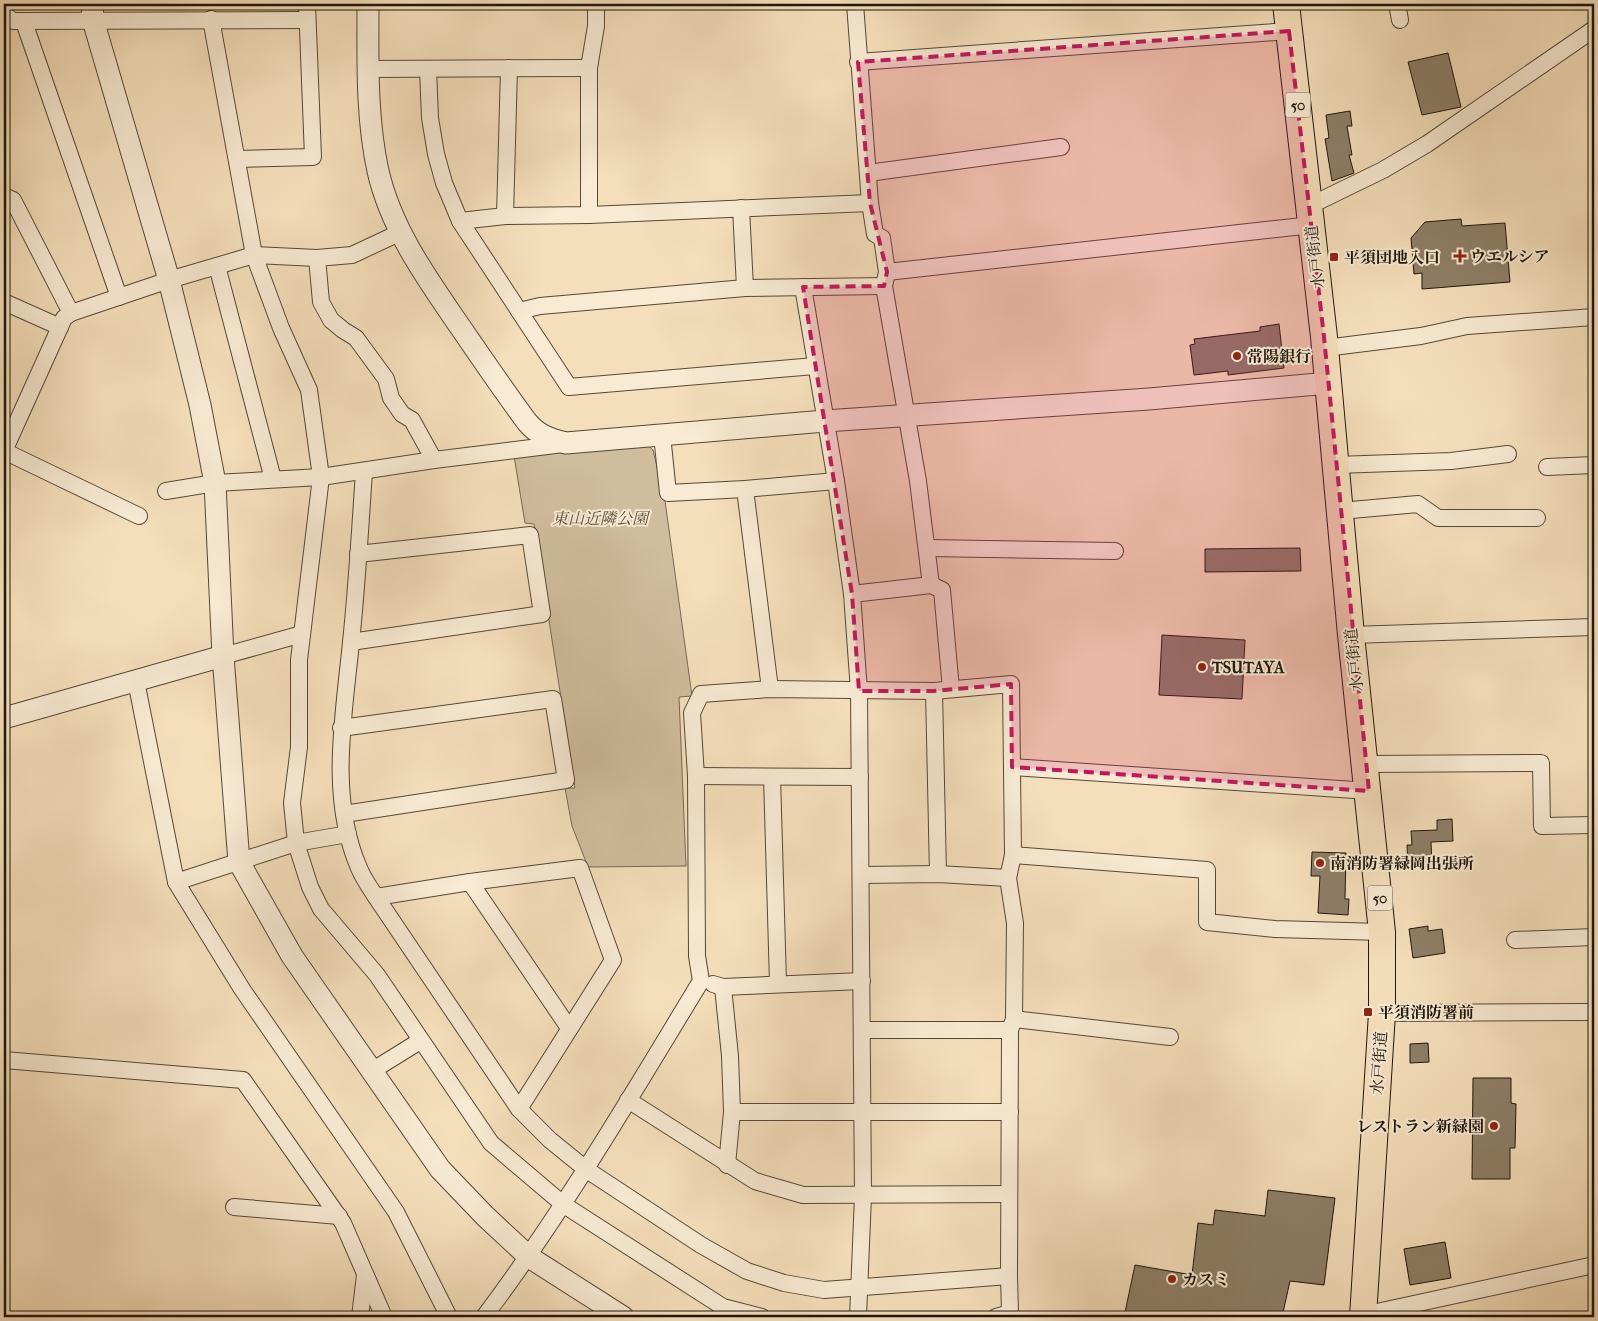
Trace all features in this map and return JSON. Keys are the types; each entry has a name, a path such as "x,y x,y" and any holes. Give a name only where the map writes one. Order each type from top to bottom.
{"main road":[{"name":"水戸街道","path":"1286,4 1326,348 1351,635 1369,791 1382,932 1382,1013 1363,1316"}],"street":[{"path":"368,4 367,69 378,170 389,206 430,283 526,422 536,432 549,439 566,443"},
{"path":"589,215 589,68 596,26 596,4"},
{"path":"855,4 858,62 874,234 882,238 905,417 918,481 928,548 931,585"},
{"path":"4,11 13,22 93,12 165,11 211,19 260,11 307,12 313,157 238,159"},
{"path":"93,12 169,280 200,405 215,483 223,656 239,862 292,956 370,1072 440,1169 529,1258 623,1317"},
{"path":"211,19 254,255 281,328 308,390 321,478 299,660 299,746 292,803 296,843 310,888 321,909 377,974 420,1041 491,1143 564,1205 723,1307 762,1317"},
{"path":"24,22 119,297"},
{"path":"858,62 1289,31"},
{"path":"519,311 540,306 745,288 803,287 886,279 1311,216 1427,144 1593,32"},
{"path":"505,216 508,68"},
{"path":"367,69 589,68"},
{"path":"428,69 430,118 436,154 444,183 460,221 569,387 815,366"},
{"path":"868,172 1061,148"},
{"path":"4,196 13,200 71,313"},
{"path":"460,221 505,216 589,215 870,203"},
{"path":"741,208 745,288"},
{"path":"139,516 4,451 64,318 71,313 169,280 254,255 316,258 352,255 402,232"},
{"path":"316,258 322,302 331,320 356,338 386,379 391,398 402,414 412,420 434,460"},
{"path":"217,266 273,478"},
{"path":"803,287 836,481 852,594 859,691 862,875 863,1196 858,1317"},
{"path":"4,302 60,328"},
{"path":"1326,348 1421,336 1468,326 1594,317"},
{"path":"166,491 215,483 273,478 321,478 434,460 566,443 662,434 825,421 905,417 1329,383"},
{"path":"662,434 668,492 745,489 836,481"},
{"path":"1336,465 1451,461 1508,454"},
{"path":"1547,467 1594,466"},
{"path":"364,472 351,642 341,728 340,768 344,814 348,834 359,868 376,897 519,1109 550,1140 587,1170 701,1245 747,1271 784,1283 824,1290 1008,1276"},
{"path":"745,489 770,689"},
{"path":"1340,511 1418,504 1438,518 1537,518"},
{"path":"351,642 542,614 530,535 358,554"},
{"path":"928,548 1115,551"},
{"path":"852,594 931,585 942,590 951,689"},
{"path":"1351,635 1594,627"},
{"path":"4,718 302,634"},
{"path":"136,681 176,882 242,989 396,1212 449,1317"},
{"path":"484,1317 529,1258 587,1170 701,981 697,956 696,776 692,712 701,694 770,689 934,691 1011,684 1013,855 1008,878 1016,923 1010,1112 1008,1276 1010,1313 996,1317"},
{"path":"934,691 938,874"},
{"path":"341,728 553,699 566,780 344,814"},
{"path":"1366,764 1541,763 1542,826 1594,825"},
{"path":"1012,766 1369,791"},
{"path":"696,776 860,777"},
{"path":"772,777 778,983"},
{"path":"176,882 296,843 348,834"},
{"path":"1013,855 1207,870 1207,922 1275,929 1382,932"},
{"path":"376,897 470,882 580,868 613,960 519,1109"},
{"path":"862,875 938,874 1008,878"},
{"path":"470,882 569,1028"},
{"path":"1515,940 1594,938"},
{"path":"701,981 723,987 778,983 862,981"},
{"path":"723,987 730,1056 732,1112 727,1165"},
{"path":"1382,1013 1594,1012"},
{"path":"863,1030 1012,1025 1170,1037"},
{"path":"370,1072 420,1041"},
{"path":"4,1060 243,1080 339,1216 384,1317"},
{"path":"628,1100 755,1182 802,1195 1009,1194"},
{"path":"732,1112 1010,1112"},
{"path":"234,1208 339,1216"},
{"path":"1363,1316 1594,1265"},
{"path":"360,1317 365,1275"}],"highlighted area":[{"path":"1289,31 1324,337 1369,791 1012,767 1011,684 934,691 859,691 852,594 803,287 884,286 887,272 870,203 858,62"}],"green space":[{"name":"東山近隣公園","path":"646,444 653,450 665,501 692,696 679,697 686,866 588,867 572,826 565,788 575,788 534,524 525,523 514,456"}],"building":[{"path":"1448,53 1461,107 1422,115 1408,62"},
{"path":"1350,111 1352,126 1347,126 1352,155 1349,155 1354,173 1332,181 1325,139 1329,138 1326,115"},
{"name":"ウエルシア","path":"1461,219 1462,226 1505,223 1510,282 1422,289 1422,273 1414,274 1411,238 1425,222"},
{"name":"常陽銀行","path":"1279,324 1284,368 1228,375 1228,371 1194,375 1190,345 1195,344 1194,339 1260,331 1260,327"},
{"path":"1300,548 1301,571 1205,572 1205,549"},
{"name":"TSUTAYA","path":"1162,635 1245,640 1242,699 1159,695"},
{"path":"1452,819 1453,841 1431,842 1432,866 1408,868 1407,845 1412,845 1411,831 1437,830 1437,820"},
{"path":"1312,852 1346,853 1345,899 1349,899 1348,915 1318,913 1320,876 1311,876"},
{"path":"1428,926 1428,931 1442,929 1445,953 1413,958 1409,929"},
{"path":"1428,1043 1429,1062 1410,1063 1410,1044"},
{"name":"レストラン新緑園","path":"1473,1078 1511,1078 1511,1103 1516,1104 1515,1148 1510,1148 1510,1179 1472,1179"},
{"path":"1268,1190 1335,1198 1324,1285 1290,1281 1282,1317 1124,1317 1135,1265 1192,1275 1198,1223 1213,1225 1215,1210 1265,1216"},
{"path":"1445,1242 1451,1278 1410,1285 1404,1249"}],"place":[{"name":"ウエルシア","path":"1460,256"},
{"name":"平須団地入口","path":"1334,257"},
{"name":"常陽銀行","path":"1237,356"},
{"name":"TSUTAYA","path":"1202,667"},
{"name":"南消防署緑岡出張所","path":"1320,863"},
{"name":"平須消防署前","path":"1368,1012"},
{"name":"レストラン新緑園","path":"1494,1126"},
{"name":"カスミ","path":"1172,1279"}]}
